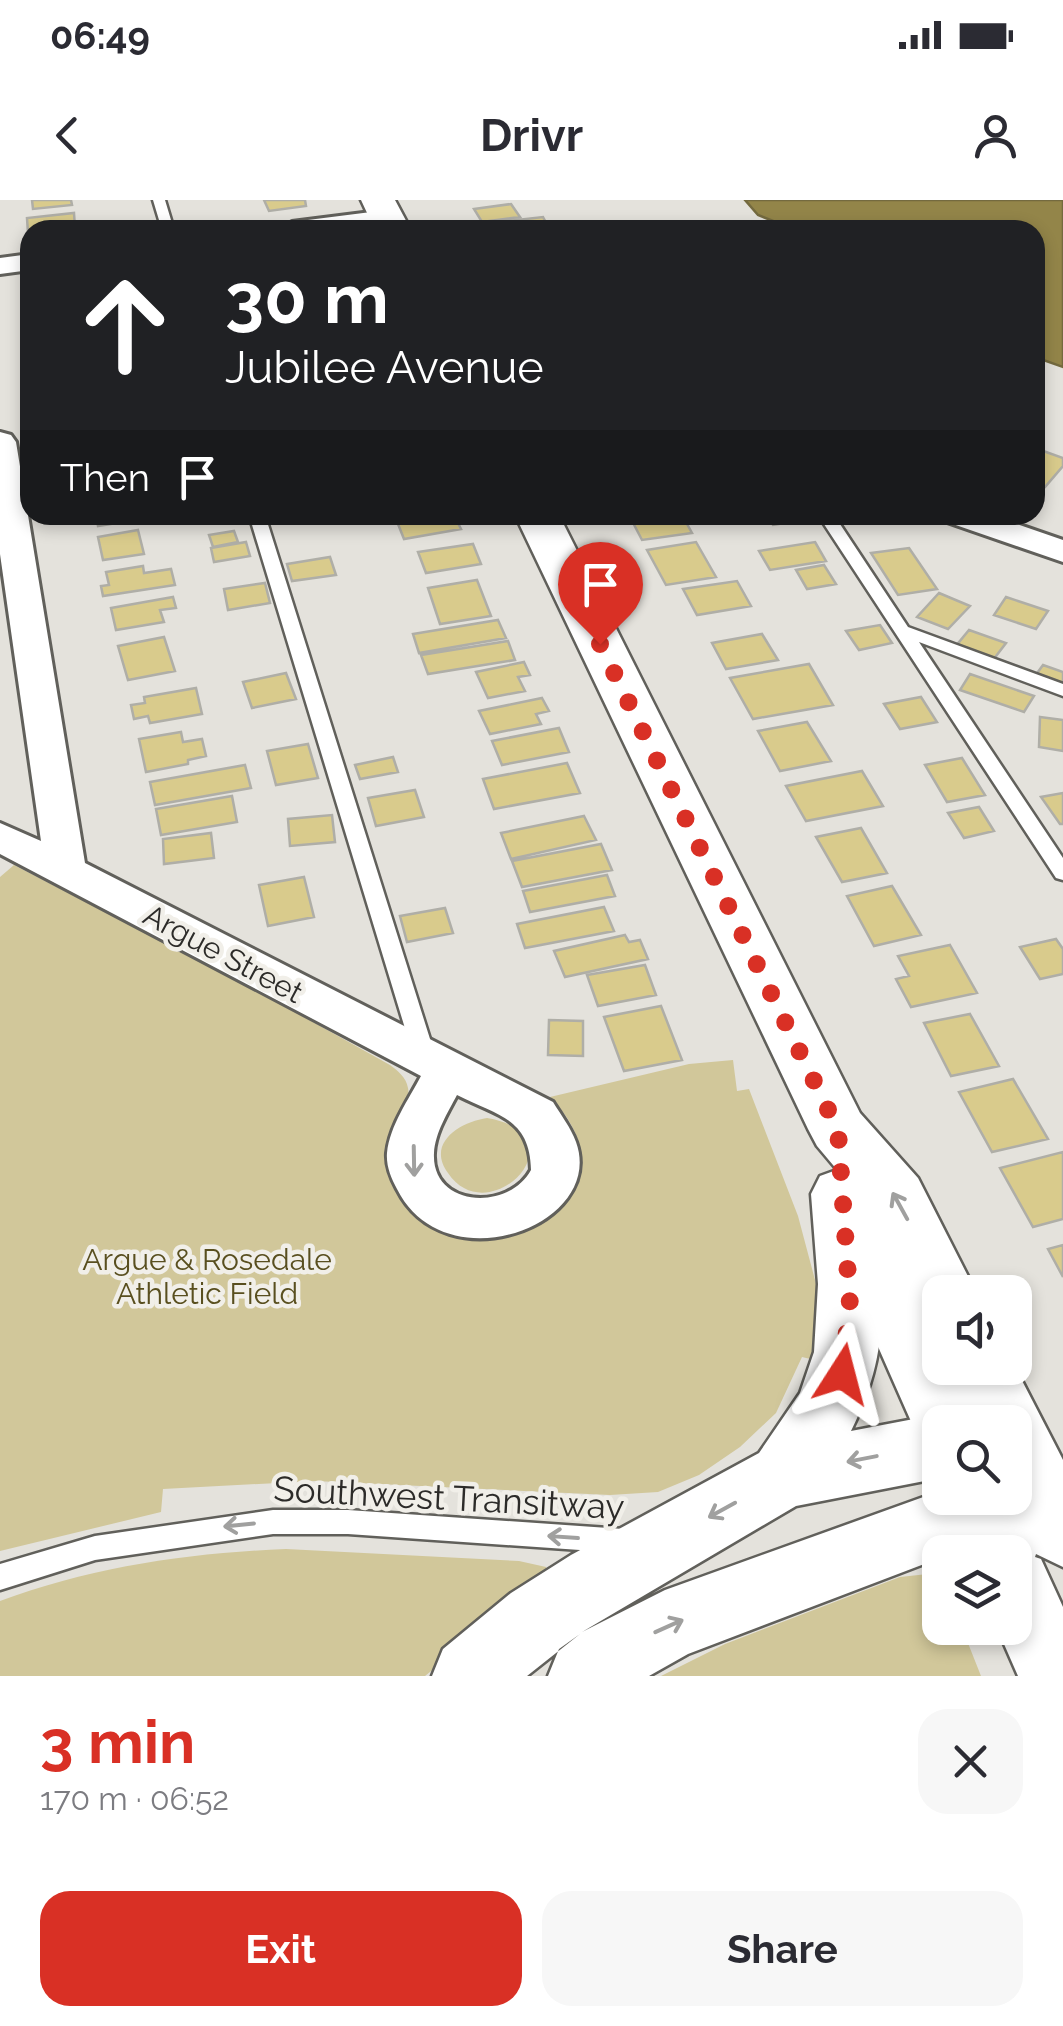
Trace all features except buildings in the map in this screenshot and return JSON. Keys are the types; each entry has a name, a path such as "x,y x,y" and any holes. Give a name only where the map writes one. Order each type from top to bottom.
{"main road":[{"path":"542,525 838,1130 896,1196 936,1275"},
{"path":"784,1476 820,1424 842,1374 850,1305 838,1130"},
{"path":"842,1194 936,1405"},
{"path":"470,1676 537,1619 660,1544 784,1476 922,1449"},
{"path":"586,1676 607,1659 665,1626 974,1515"},
{"path":"1032,1622 1056,1676"}],"street":[{"path":"359,220 386,216"},
{"path":"0,442 66,872"},
{"path":"986,525 1063,552"},
{"name":"Argue Street","path":"0,838 436,1065"}],"lane":[{"path":"260,525 436,1065"},
{"path":"832,525 1063,873"},
{"path":"899,629 1063,690"},
{"name":"Southwest Transitway","path":"0,1577 95,1548 201,1529 273,1522 348,1522 660,1544"}],"green space":[{"name":"Argue & Rosedale Athletic Field","path":"14,865 243,983 396,1070 409,1095 390,1146 394,1183 416,1213 451,1230 487,1235 522,1229 551,1214 572,1192 581,1164 575,1132 550,1097 689,1064 733,1060 737,1091 749,1089 798,1216 823,1310 823,1362 802,1357 776,1413 740,1447 699,1475 658,1492 610,1495 315,1481 163,1489 161,1512 0,1551 0,877"},
{"path":"487,1118 515,1128 528,1142 529,1159 520,1175 504,1187 485,1193 465,1189 448,1173 441,1152 457,1129"},
{"path":"286,1549 519,1561 546,1567 546,1578 425,1676 0,1676 0,1601 70,1579 141,1564"},
{"path":"922,1575 922,1645 969,1645 981,1676 661,1676 725,1644 900,1577"}],"shaded area":[{"path":"745,200 1063,200 1063,367 1045,361 1045,220 771,220 758,215"}],"route":[{"path":"600,644 838,1130 850,1305 842,1374"}]}
